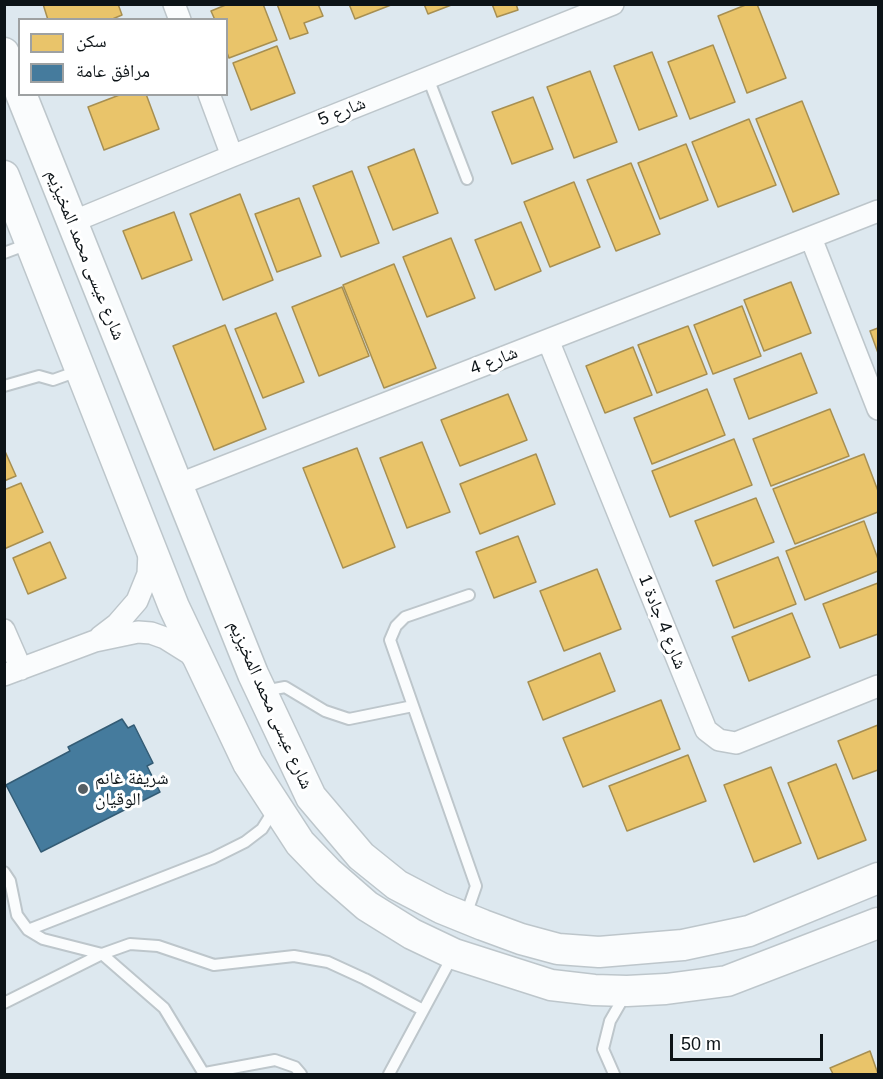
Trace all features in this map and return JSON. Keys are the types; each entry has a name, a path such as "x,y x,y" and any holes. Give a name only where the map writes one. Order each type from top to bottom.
{"street":[{"name":"شارع 5","path":"72,222 613,4"},
{"name":"شارع عيسى محمد المخيزيم","path":"4,53 18,88"},
{"name":"شارع عيسى محمد المخيزيم","path":"21,96 261,691 311,797 361,856 398,885 465,918 521,939 558,949 599,952 649,950 749,931 879,878"},
{"path":"210,96 232,156"},
{"name":"شارع عيسى محمد المخيزيم","path":"4,176 18,248 76,357 174,607 248,763 300,843 328,872 367,906 412,934 454,954 551,984 594,990 666,989 727,981 879,923"},
{"name":"شارع 4","path":"177,485 879,211"},
{"path":"811,238 879,409"},
{"path":"76,357 84,351 97,349 109,341 114,328"},
{"name":"شارع 4 جادة 1","path":"548,340 706,730 719,740 736,743 879,686"},
{"path":"96,408 102,394 114,386 128,385 141,393"},
{"path":"95,641 117,624 137,601 150,562 149,543"},
{"path":"4,630 13,672 95,641 138,632 151,633 165,638 189,653 200,664"},
{"path":"774,921 769,937 772,945 786,956 795,956"},
{"path":"722,937 734,949 737,958 733,974 727,981"}],"lane":[{"path":"428,78 467,178"},
{"path":"4,386 39,376 53,380 76,357"},
{"path":"465,918 476,886 390,640 396,626 405,616 469,595"},
{"path":"261,691 285,687 325,711 349,719 413,706"},
{"path":"27,930 213,858 245,842 262,829 275,807"},
{"path":"4,872 10,881 17,915 27,930 44,939 102,954 164,1008 205,1074 275,1060 295,1067 301,1074"},
{"path":"4,1003 102,954 130,944 158,946 214,965 294,956 328,962 423,1010"},
{"path":"389,1074 454,954"},
{"path":"614,1074 603,1049 610,1021 627,991"}],"building: سكن":[{"path":"43,4 118,4 122,15 115,18 47,18"},
{"path":"228,4 263,4 277,40 229,58 228,18 214,18 211,11"},
{"path":"277,4 318,4 323,16 304,23 308,33 290,39"},
{"path":"349,4 391,4 391,5 355,19"},
{"path":"424,4 454,4 428,14"},
{"path":"492,4 516,4 518,10 497,17"},
{"path":"748,4 757,4 786,78 747,93 718,16"},
{"path":"713,45 735,102 690,119 668,62"},
{"path":"277,46 295,93 251,110 233,63"},
{"path":"652,52 677,116 639,130 614,66"},
{"path":"590,71 617,142 574,158 547,87"},
{"path":"117,96 147,96 159,129 104,150 88,107"},
{"path":"533,97 553,149 512,164 492,112"},
{"path":"802,101 839,194 793,212 756,119"},
{"path":"749,119 776,185 718,207 692,142"},
{"path":"686,144 708,200 660,219 638,163"},
{"path":"414,149 438,213 393,230 368,167"},
{"path":"631,163 660,234 616,251 587,180"},
{"path":"352,171 379,243 341,257 313,186"},
{"path":"574,182 600,247 550,267 524,202"},
{"path":"240,194 273,280 223,300 190,214"},
{"path":"299,198 321,256 277,272 255,214"},
{"path":"174,212 192,260 142,279 123,231"},
{"path":"521,222 541,271 495,290 475,240"},
{"path":"451,238 475,298 427,317 403,257"},
{"path":"394,264 436,368 384,388 343,285"},
{"path":"791,282 811,333 764,351 744,300"},
{"path":"342,287 369,356 319,376 292,307"},
{"path":"742,306 761,356 713,374 694,325"},
{"path":"276,313 304,382 263,398 235,329"},
{"path":"225,325 266,429 214,450 173,346"},
{"path":"688,326 707,374 657,393 638,345"},
{"path":"878,328 878,353 870,331"},
{"path":"633,347 652,395 605,413 586,366"},
{"path":"801,353 817,393 749,419 734,379"},
{"path":"707,389 725,435 652,464 634,418"},
{"path":"508,394 527,440 460,466 441,420"},
{"path":"830,409 849,456 771,486 753,439"},
{"path":"734,439 752,485 670,517 652,471"},
{"path":"422,442 450,512 407,528 380,458"},
{"path":"357,448 395,547 343,568 303,468"},
{"path":"4,449 16,476 4,481"},
{"path":"536,454 555,504 480,534 460,484"},
{"path":"864,454 878,491 878,512 795,544 773,489"},
{"path":"21,483 43,532 4,549 4,490"},
{"path":"756,498 774,542 713,566 695,521"},
{"path":"864,521 878,559 878,571 805,600 786,551"},
{"path":"518,536 536,582 494,598 476,552"},
{"path":"50,542 66,578 28,594 13,558"},
{"path":"778,557 796,604 734,628 716,581"},
{"path":"597,569 621,629 564,651 540,591"},
{"path":"878,583 878,634 840,648 823,604"},
{"path":"792,613 810,657 749,681 732,637"},
{"path":"600,653 615,691 543,720 528,682"},
{"path":"661,700 680,749 583,787 563,738"},
{"path":"878,725 878,770 853,779 838,741"},
{"path":"688,755 706,801 627,831 609,786"},
{"path":"836,764 866,840 818,859 788,783"},
{"path":"771,767 801,843 754,862 724,785"},
{"path":"870,1051 878,1074 833,1074 830,1068"}],"building: مرافق عامة":[{"name":"شريفة غانم الوقيان","path":"122,719 128,728 134,725 153,763 147,766 160,792 41,852 6,785 70,751 68,747"}],"place":[{"name":"شريفة غانم الوقيان","path":"83,789"}]}
